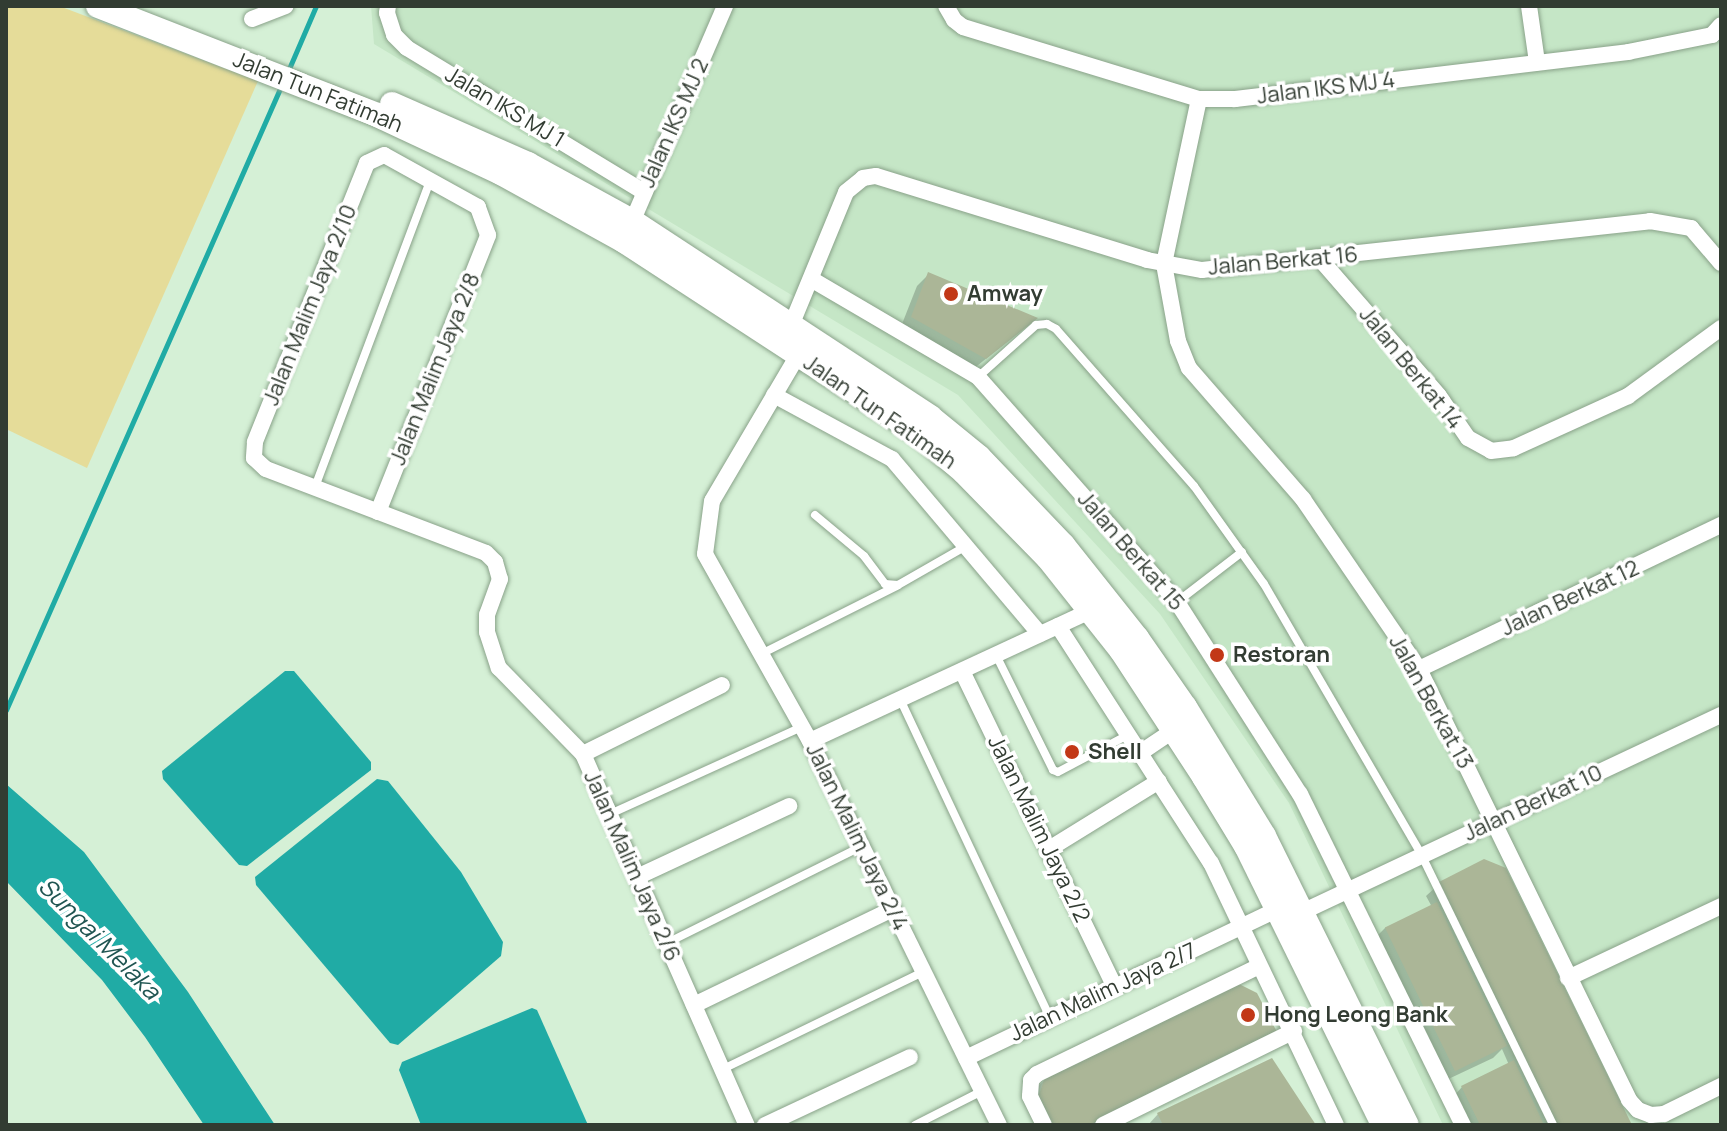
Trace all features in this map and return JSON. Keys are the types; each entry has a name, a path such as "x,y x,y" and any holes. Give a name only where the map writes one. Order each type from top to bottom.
{"main road":[{"name":"Jalan Tun Fatimah","path":"98,6 265,61"},
{"name":"Jalan Tun Fatimah","path":"140,6 265,61 485,143 628,231 790,342 917,432 964,472 1099,606 1193,720 1264,836 1290,910 1383,1125"},
{"name":"Jalan Tun Fatimah","path":"1099,606 1121,650 1290,910 1407,1125"}],"street":[{"path":"252,19 286,6"},
{"name":"Jalan IKS MJ 1","path":"388,6 394,35 407,48 644,192"},
{"name":"Jalan IKS MJ 2","path":"628,231 725,6"},
{"name":"Jalan IKS MJ 4","path":"946,6 954,20 963,27 1199,99 1235,99 1628,52 1712,35 1721,25"},
{"path":"1529,6 1537,62"},
{"path":"1164,264 1199,99"},
{"name":"Jalan Malim Jaya 2/10","path":"254,458 255,442 367,163 376,156 392,156 431,179"},
{"name":"Jalan Berkat 16","path":"705,554 712,501 774,395 811,279 846,192 863,178 876,176 1164,264 1220,269 1650,221 1691,228 1721,263"},
{"name":"Jalan Malim Jaya 2/8","path":"378,512 485,245 486,226 478,207 431,179"},
{"name":"Jalan Berkat 14","path":"1320,259 1439,396 1468,438 1491,451 1514,448 1628,396 1721,328"},
{"name":"Jalan Berkat 13","path":"1164,264 1178,341 1189,368 1303,499 1419,669 1629,1100 1638,1110 1651,1115 1664,1114 1721,1086"},
{"name":"Jalan Berkat 15","path":"811,279 978,377 1177,602 1300,794 1463,1125"},
{"path":"774,395 892,459 1040,634"},
{"name":"Jalan Malim Jaya 2/6","path":"254,458 266,469 486,553 495,562 500,579 487,615 487,632 499,668 583,754 747,1125"},
{"name":"Jalan Berkat 12","path":"1419,669 1721,525"},
{"name":"Jalan Malim Jaya 2/4","path":"705,554 806,734 999,1125"},
{"path":"806,734 900,699 1099,606"},
{"path":"1058,626 1211,863 1259,966 1294,1031 1336,1125"},
{"name":"Jalan Malim Jaya 2/2","path":"962,671 1115,987"},
{"path":"583,754 722,685"},
{"name":"Jalan Berkat 10","path":"1290,910 1422,856 1721,715"},
{"path":"1140,753 1173,731"},
{"path":"1049,849 1159,781"},
{"path":"637,877 789,806"},
{"path":"1568,978 1721,906"},
{"path":"694,1005 893,909"},
{"name":"Jalan Malim Jaya 2/7","path":"966,1058 1241,927 1290,910"},
{"path":"1044,1125 1030,1096 1031,1080 1037,1074 1259,966"},
{"path":"1103,1125 1132,1118 1294,1031"},
{"path":"765,1125 910,1057"}],"lane":[{"path":"315,487 431,179"},
{"path":"978,377 1036,325 1047,324 1056,329 1194,486 1264,584 1422,856 1553,1125"},
{"path":"815,515 864,556 885,584 898,585"},
{"path":"761,654 898,585 966,546"},
{"path":"1177,602 1242,552"},
{"path":"996,655 1053,770 1058,772 1128,734"},
{"path":"900,699 1049,1016"},
{"path":"609,814 806,734"},
{"path":"666,943 862,846"},
{"path":"722,1069 923,972"},
{"path":"915,1125 982,1091"}],"shaded area":[{"path":"6,6 59,6 258,81 87,468 6,429"},
{"path":"371,6 1721,6 1721,1125 1443,1125 1289,803 1160,614 958,395 374,44"}],"water":[{"path":"285,671 294,671 371,762 371,770 247,866 239,865 163,779 162,771"},
{"path":"377,779 388,781 461,872 503,942 501,956 398,1045 390,1043 256,885 255,877"},
{"name":"Sungai Melaka","path":"6,784 84,852 188,992 275,1125 204,1125 102,980 6,881"},
{"path":"532,1008 537,1010 588,1125 421,1125 399,1070 402,1062"}],"building":[{"name":"Amway","path":"928,272 1038,318 986,359 911,317"},
{"path":"1484,859 1506,868 1632,1125 1557,1125 1437,883"},
{"path":"1437,902 1507,1046 1455,1071 1385,927"},
{"path":"1239,984 1257,993 1278,1034 1089,1125 1053,1125 1039,1095 1045,1077"},
{"path":"1272,1058 1316,1125 1163,1125 1157,1113"},
{"path":"1514,1060 1544,1125 1480,1125 1461,1086"}],"waterway":[{"path":"288,71 316,6"},
{"path":"6,710 282,84"}],"place":[{"name":"Amway","path":"951,294"},
{"name":"Restoran","path":"1217,655"},
{"name":"Shell","path":"1072,752"},
{"name":"Hong Leong Bank","path":"1248,1015"}]}
